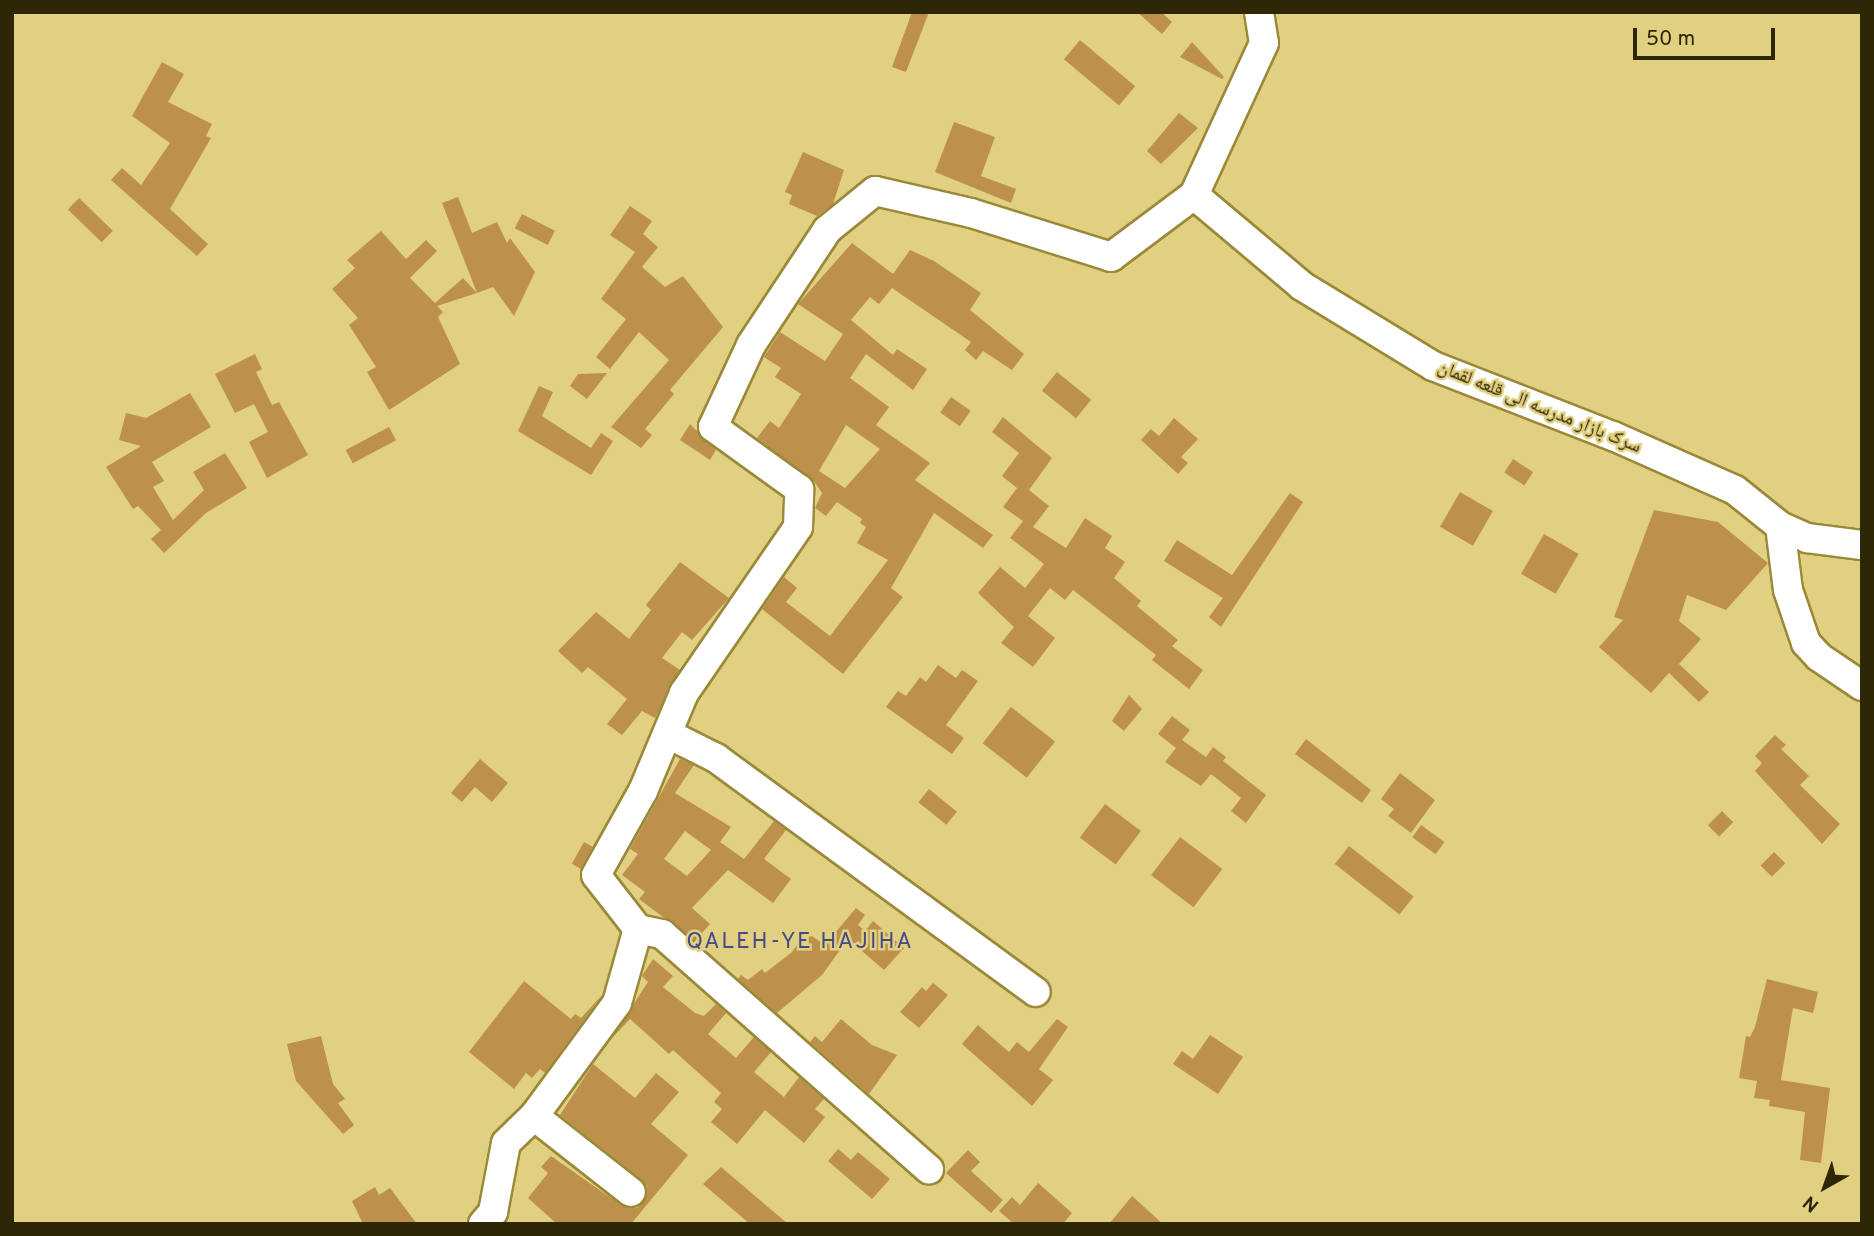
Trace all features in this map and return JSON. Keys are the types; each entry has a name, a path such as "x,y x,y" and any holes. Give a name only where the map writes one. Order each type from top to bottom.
{"street":[{"path":"929,1169 663,934 638,929 596,875 643,791 684,693 798,527 799,489 713,427 751,345 841,215 875,191 971,213 1111,257 1194,195 1264,43 1259,12"},
{"name":"سرک بازار مدرسه الی قلعه لقمان","path":"1194,195 1302,286 1433,366 1613,436 1735,489 1780,526 1807,538 1862,545"},
{"path":"1780,526 1788,590 1806,643 1819,657 1862,686"},
{"path":"668,734 716,758 1036,992"},
{"path":"494,1220 506,1143 534,1116 617,1003 638,929"},
{"path":"534,1116 631,1192"}],"building":[{"path":"912,12 929,12 906,72 892,67"},
{"path":"1137,12 1161,12 1172,22 1162,34"},
{"path":"1080,40 1135,86 1119,105 1064,59"},
{"path":"1192,42 1224,77 1222,79 1180,57"},
{"path":"162,62 184,74 168,102 212,124 206,136 211,138 170,209 208,244 197,256 111,180 122,168 141,185 170,143 132,116"},
{"path":"1179,113 1198,128 1161,164 1147,151"},
{"path":"954,122 995,137 981,176 1016,189 1011,203 935,172"},
{"path":"803,152 844,170 833,204 817,216 789,204 792,195 785,192"},
{"path":"458,197 472,233 497,222 507,243 510,238 535,272 514,316 493,287 477,293 442,203"},
{"path":"79,198 113,231 102,242 68,210"},
{"path":"630,206 652,221 643,234 658,247 642,267 665,287 683,276 723,327 670,390 674,394 645,429 652,435 641,448 611,427 669,360 639,332 610,369 596,357 626,319 601,299 635,252 610,235"},
{"path":"522,214 555,231 548,245 515,228"},
{"path":"381,231 406,259 426,240 437,251 410,278 435,303 463,278 477,293 437,306 443,312 438,317 460,364 389,410 367,372 376,367 349,325 358,318 332,289 355,268 347,260"},
{"path":"852,243 893,274 910,250 934,261 981,293 970,310 1024,354 1012,370 983,351 976,360 965,350 971,342 892,288 879,304 870,297 851,320 893,355 897,349 927,369 913,390 866,354 850,378 889,407 876,425 930,463 915,480 993,535 983,548 934,513 891,588 903,597 843,674 762,609 784,577 797,588 786,602 830,636 888,560 857,543 866,527 860,523 862,519 837,502 826,516 815,508 822,493 814,481 757,438 770,421 779,428 801,394 775,377 781,368 764,357 780,332 825,361 843,334 798,304","holes":["846,425 880,449 845,488 819,471"]},
{"path":"255,354 262,369 256,372 272,405 279,402 308,455 267,478 249,442 268,432 254,404 235,413 215,374"},
{"path":"1057,372 1091,400 1076,418 1042,391"},
{"path":"607,373 587,399 570,386 578,374"},
{"path":"539,386 553,392 542,416 591,448 601,433 613,441 591,475 518,431"},
{"path":"190,393 211,427 152,462 164,481 153,487 173,520 204,490 193,472 225,453 247,488 206,513 164,553 151,539 161,530 138,506 133,509 106,467 141,446 119,440 126,413 146,418"},
{"path":"951,397 971,411 960,426 940,413"},
{"path":"1003,417 1052,458 1029,490 1049,506 1033,527 1066,548 1085,518 1112,536 1105,548 1125,562 1114,578 1141,601 1137,606 1178,640 1172,646 1203,670 1189,689 1152,660 1156,655 1073,590 1065,600 1050,588 1028,616 1055,638 1033,667 1001,643 1014,627 978,593 1000,567 1025,588 1044,564 1010,538 1023,521 1003,507 1017,488 1002,476 1019,453 992,432"},
{"path":"1174,418 1198,439 1181,457 1188,463 1178,474 1141,440 1151,429 1159,436"},
{"path":"690,424 716,450 710,460 680,440"},
{"path":"389,427 396,440 353,463 346,450"},
{"path":"1513,459 1533,472 1524,485 1504,472"},
{"path":"1460,492 1493,511 1473,546 1440,527"},
{"path":"1290,493 1303,502 1221,627 1209,617 1223,598 1164,561 1177,540 1232,575"},
{"path":"1654,510 1718,522 1768,563 1726,610 1687,595 1679,621 1701,639 1679,664 1709,692 1699,702 1669,673 1651,693 1599,647 1623,620 1614,617"},
{"path":"1544,534 1579,554 1556,594 1521,574"},
{"path":"680,562 729,598 692,640 682,632 662,658 680,670 655,718 642,711 622,735 607,724 627,699 588,667 582,673 558,651 596,612 629,639 651,610 646,605"},
{"path":"938,665 956,678 962,670 978,681 946,725 964,738 952,754 886,707 898,691 906,696 920,677 926,682"},
{"path":"1129,695 1142,709 1124,731 1112,721"},
{"path":"1011,707 1055,741 1027,778 983,743"},
{"path":"1172,716 1190,730 1182,740 1206,757 1213,747 1226,757 1223,761 1266,795 1246,823 1231,811 1241,798 1211,774 1201,786 1165,762 1176,748 1158,734"},
{"path":"1775,735 1786,745 1781,749 1809,776 1800,785 1840,824 1822,844 1755,771 1762,763 1755,756"},
{"path":"1306,739 1371,790 1362,803 1295,754"},
{"path":"480,759 508,783 492,802 475,787 462,802 451,793"},
{"path":"680,759 694,765 675,793 731,827 720,842 744,859 774,821 786,830 764,859 791,879 773,903 728,870 692,908 710,924 695,941 639,899 645,892 622,875 638,854 630,849","holes":["685,831 711,850 687,876 664,859"]},
{"path":"1400,773 1435,800 1411,833 1388,816 1394,809 1381,799"},
{"path":"929,789 957,812 946,825 918,802"},
{"path":"1105,804 1141,831 1116,865 1080,838"},
{"path":"1722,811 1733,822 1719,836 1708,825"},
{"path":"1421,825 1444,842 1436,854 1412,837"},
{"path":"1180,837 1222,869 1193,907 1151,875"},
{"path":"584,842 593,847 581,869 572,864"},
{"path":"1349,846 1414,896 1399,915 1335,864"},
{"path":"1774,852 1785,863 1772,877 1761,865"},
{"path":"856,908 865,915 858,925 865,931 873,921 904,948 884,970 848,939 822,975 777,1013 738,979 741,975 748,980 762,969 765,973 792,952 806,932 825,945"},
{"path":"653,959 673,976 663,987 695,1013 704,1016 716,1004 726,1013 708,1034 736,1058 754,1037 771,1052 754,1072 784,1097 799,1077 824,1099 815,1109 825,1117 804,1143 765,1110 737,1144 711,1122 722,1109 714,1102 721,1093 673,1050 669,1054 630,1019 610,1040 648,982 642,976"},
{"path":"1767,979 1818,992 1813,1013 1793,1008 1781,1080 1830,1088 1821,1163 1800,1160 1805,1112 1769,1106 1770,1100 1754,1098 1757,1081 1739,1078 1746,1036 1750,1037 1755,1027"},
{"path":"524,981 571,1019 575,1014 581,1018 602,995 545,1073 540,1069 532,1078 526,1073 514,1089 469,1052"},
{"path":"933,983 948,995 919,1028 900,1012 922,987 926,991"},
{"path":"841,1019 872,1045 897,1055 869,1094 810,1042 815,1036 822,1042"},
{"path":"1057,1019 1068,1027 1039,1069 1053,1080 1032,1106 962,1044 978,1025 1009,1052 1017,1042 1029,1052"},
{"path":"1210,1035 1243,1057 1218,1094 1173,1064 1182,1051 1193,1059"},
{"path":"321,1036 333,1084 345,1099 338,1103 354,1125 343,1134 296,1081 287,1044"},
{"path":"593,1064 635,1098 656,1073 679,1092 651,1124 688,1155 631,1224 557,1224 528,1198 548,1173 541,1167 551,1156 621,1205 637,1208 644,1202 647,1186 641,1179 560,1115"},
{"path":"838,1149 851,1160 858,1152 890,1179 872,1199 828,1161"},
{"path":"968,1150 980,1162 971,1171 1003,1200 991,1213 946,1173"},
{"path":"721,1167 788,1224 750,1224 703,1184"},
{"path":"1038,1183 1072,1213 1063,1224 1014,1224 999,1211 1012,1197 1020,1205"},
{"path":"375,1187 379,1195 390,1188 417,1224 363,1224 352,1201"},
{"path":"1132,1196 1163,1224 1109,1224"}],"district":[{"name":"QALEH-YE HAJIHA","path":"800,943"}]}
